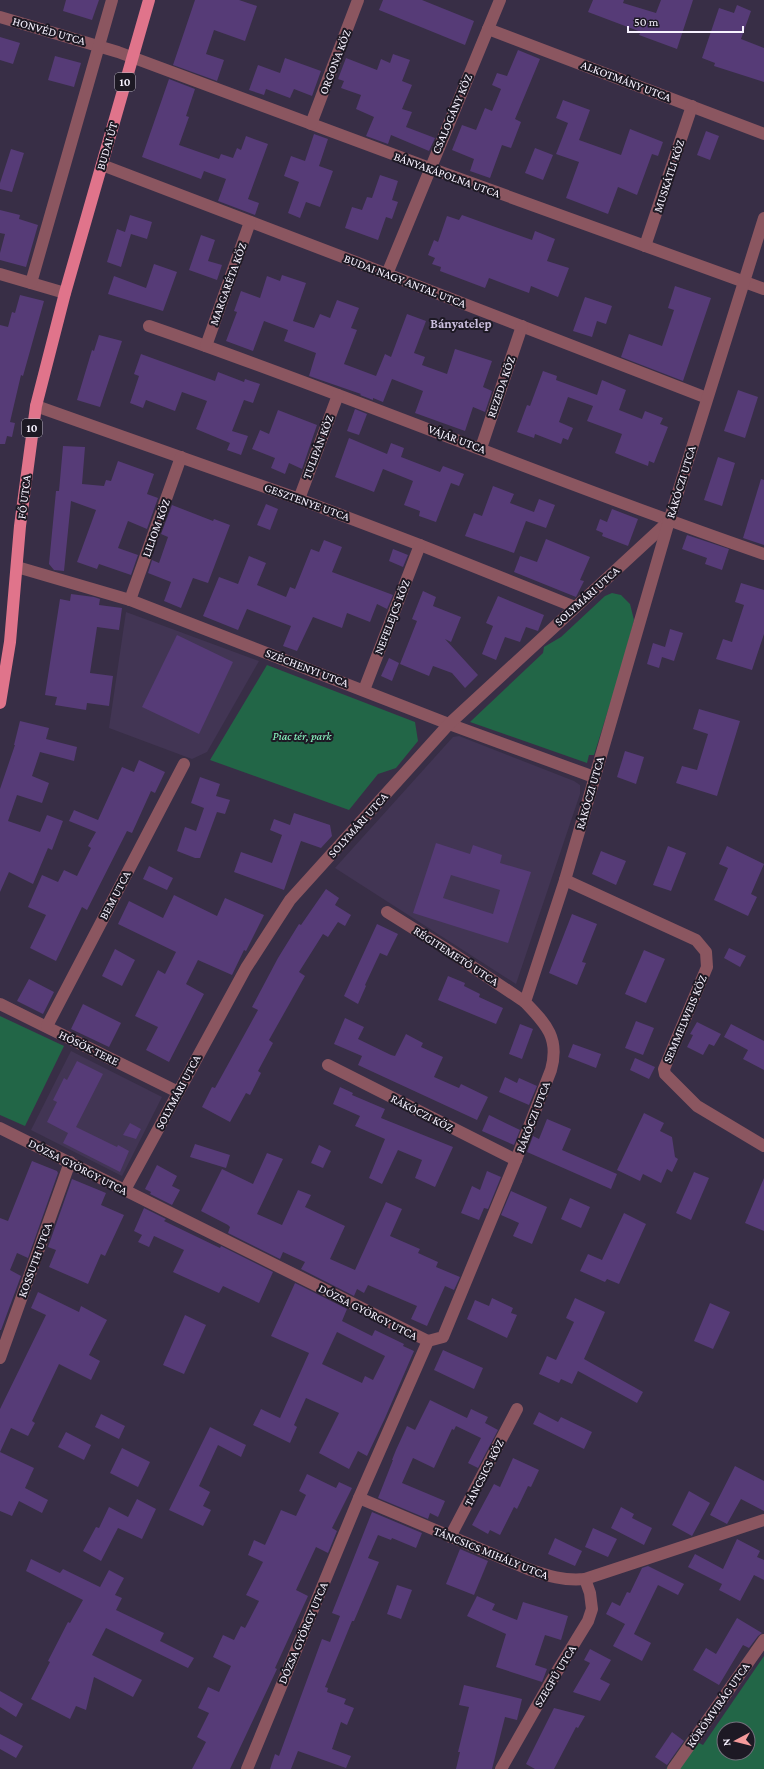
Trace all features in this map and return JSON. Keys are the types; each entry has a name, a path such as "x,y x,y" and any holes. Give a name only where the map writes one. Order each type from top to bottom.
{"main road":[{"name":"BUDAI ÚT","path":"64,293 149,0"},
{"name":"FŐ UTCA","path":"0,703 10,642 24,492 36,406 64,293"}],"street":[{"path":"31,283 112,0"},
{"name":"ORGONA KÖZ","path":"311,124 358,0"},
{"name":"CSALOGÁNY KÖZ","path":"387,274 500,0"},
{"name":"HONVÉD UTCA","path":"0,17 99,45 132,57"},
{"name":"ALKOTMÁNY UTCA","path":"488,29 764,134"},
{"name":"BÁNYAKÁPOLNA UTCA","path":"132,57 430,168 764,289"},
{"name":"MUSKÁTLI KÖZ","path":"645,246 692,106"},
{"name":"BUDAI NAGY ANTAL UTCA","path":"102,165 707,398"},
{"name":"RÁKÓCZI UTCA","path":"428,1342 443,1337 543,1093 555,1057 554,1041 544,1022 525,1002 565,880 669,521 764,218"},
{"name":"MARGARÉTA KÖZ","path":"206,346 250,222"},
{"path":"0,274 64,293"},
{"name":"VÁJÁR UTCA","path":"148,326 481,448 669,521 764,554"},
{"name":"REZEDA KÖZ","path":"481,448 522,326"},
{"name":"TULIPÁN KÖZ","path":"299,499 338,395"},
{"name":"GESZTENYE UTCA","path":"36,406 299,499 420,545 575,607"},
{"name":"LILIOM KÖZ","path":"130,600 181,457"},
{"name":"SOLYMÁRI UTCA","path":"125,1190 246,968 290,900 449,724 669,521"},
{"name":"NEFELEJCS KÖZ","path":"364,690 420,545"},
{"name":"SZÉCHENYI UTCA","path":"17,567 130,600 449,724 594,777"},
{"name":"BEM UTCA","path":"47,1026 184,764"},
{"name":"SEMMELWEIS KÖZ","path":"565,880 696,940 706,952 707,967 664,1069 665,1074 697,1106 764,1146"},
{"name":"RÉGITEMETŐ UTCA","path":"387,912 480,971 525,1002"},
{"name":"HŐSÖK TERE","path":"0,1004 178,1092"},
{"name":"RÁKÓCZI KÖZ","path":"328,1065 516,1160"},
{"name":"DÓZSA GYÖRGY UTCA","path":"0,1128 428,1342 359,1498 247,1769"},
{"name":"KOSSUTH UTCA","path":"0,1358 70,1162"},
{"name":"TÁNCSICS KÖZ","path":"450,1537 517,1409"},
{"name":"TÁNCSICS MIHÁLY UTCA","path":"359,1498 528,1569 556,1579 570,1581 585,1579 764,1520"},
{"name":"SZEGFŰ UTCA","path":"501,1769 550,1683 588,1621 592,1609 590,1593 585,1579"},
{"name":"KÖRÖMVIRÁG UTCA","path":"673,1769 764,1640"}],"shaded area":[{"path":"126,612 259,661 207,752 192,759 109,728"},
{"path":"459,736 574,781 580,785 580,794 516,984 335,868 453,737"},
{"path":"71,1051 162,1097 122,1176 31,1130"}],"green space":[{"path":"612,593 621,595 630,604 634,620 622,666 594,755 589,755 587,763 470,722 543,653 544,647 561,637 605,596"},
{"name":"Piac tér, park","path":"267,665 415,722 418,741 396,768 378,774 349,810 210,760"},
{"path":"0,1016 64,1046 25,1126 0,1115"},
{"path":"764,1656 764,1769 666,1769 688,1737 703,1745 716,1726 716,1761 756,1761 756,1721 719,1721"}],"building":[{"path":"66,0 99,0 92,20 63,11"},
{"path":"195,0 239,0 257,6 245,41 214,30 206,54 224,60 217,81 173,65"},
{"path":"383,0 422,0 474,21 465,45 379,10"},
{"path":"593,0 624,0 623,3 656,13 661,0 693,0 677,49 639,35 641,32 588,12"},
{"path":"737,5 751,11 741,39 764,48 764,82 714,66 715,63 702,58 719,8 734,13"},
{"path":"0,37 20,43 13,64 0,60"},
{"path":"518,50 540,59 515,119 521,122 511,148 502,145 490,178 470,171 474,159 452,150 462,125 476,130 485,108 492,111 501,89 492,85 497,73 507,76"},
{"path":"393,54 410,60 402,81 412,85 402,109 412,112 406,127 435,138 429,151 391,135 388,144 366,136 374,117 356,109 361,95 341,88 344,81 338,79 346,58 377,70 381,59 390,63"},
{"path":"55,56 81,63 74,87 48,80"},
{"path":"285,58 321,71 312,96 294,89 290,98 266,89 264,95 249,90 258,65 280,73"},
{"path":"169,79 195,89 186,116 189,117 179,145 219,159 221,154 233,158 237,148 241,150 246,136 268,144 248,199 259,203 255,215 218,201 226,179 204,171 201,179 142,157"},
{"path":"563,100 590,110 579,140 621,155 630,129 663,142 658,156 652,154 637,195 618,187 608,214 566,198 579,162 556,154 568,123 556,118"},
{"path":"706,131 719,136 710,160 697,155"},
{"path":"314,134 328,139 319,166 333,171 320,207 306,202 300,218 288,213 299,182 284,176 291,156 305,161"},
{"path":"535,148 553,155 543,180 525,173"},
{"path":"11,149 24,153 12,192 0,189 0,183"},
{"path":"380,175 398,181 392,200 398,202 392,219 386,217 378,240 345,228 352,207 362,210 367,197 372,198"},
{"path":"0,210 20,215 19,219 38,225 26,267 0,260 0,253 5,234 0,233"},
{"path":"130,215 152,222 147,239 131,234 121,267 107,262 117,229 125,232"},
{"path":"462,215 532,240 535,231 555,239 547,261 569,268 558,297 531,286 529,293 489,278 485,288 440,271 441,267 432,264 435,258 428,255 434,240 438,242 447,216 459,220"},
{"path":"201,235 215,240 208,261 222,265 217,280 189,270"},
{"path":"154,264 177,272 163,311 108,294 114,276 146,288"},
{"path":"282,275 306,283 293,321 314,328 320,314 330,318 337,300 359,308 351,328 357,330 344,364 376,376 385,354 391,357 407,314 426,321 414,353 425,357 422,365 447,374 455,349 492,361 483,387 492,391 485,412 473,407 465,431 415,413 423,391 392,379 383,402 373,398 373,400 360,395 361,394 309,376 316,353 284,341 288,330 264,321 253,351 226,341 237,312 234,311 241,291 260,298 267,276 280,281"},
{"path":"675,286 711,298 683,381 621,357 629,334 662,346 674,310 668,308"},
{"path":"20,295 44,301 23,376 21,375 10,422 15,423 12,437 7,436 5,444 0,444 0,325 8,327 12,312 15,313"},
{"path":"585,297 612,306 606,324 597,321 592,337 573,331"},
{"path":"99,335 122,341 100,407 77,400 92,350 94,351"},
{"path":"141,354 215,381 218,372 244,382 245,379 260,384 253,403 244,400 232,431 248,436 241,455 227,450 230,443 196,429 207,401 182,392 175,411 146,400 143,408 130,403 139,376 134,374"},
{"path":"543,371 557,376 556,380 597,395 602,380 626,390 619,410 642,419 645,411 663,418 660,424 668,427 654,463 649,461 648,466 615,453 622,434 587,421 593,406 568,397 559,422 573,428 568,440 563,438 561,444 535,434 534,438 517,432 527,405 530,406"},
{"path":"738,390 758,397 745,438 724,431"},
{"path":"355,409 367,414 359,435 347,431"},
{"path":"278,410 317,425 302,469 289,463 285,474 271,468 275,458 252,449 260,430 269,434"},
{"path":"349,438 387,454 391,443 404,448 401,457 440,472 443,466 464,474 459,486 451,483 436,522 419,516 420,511 404,505 413,481 383,469 374,492 335,477"},
{"path":"63,446 85,447 82,484 104,486 106,480 111,481 118,461 154,474 147,494 158,498 147,529 128,521 118,548 138,555 131,575 99,564 97,569 77,562 96,510 71,501 64,571 54,570 49,564 56,491 59,491"},
{"path":"718,457 735,463 722,506 704,500"},
{"path":"761,479 764,480 764,545 743,538"},
{"path":"493,486 514,494 510,503 534,512 539,499 555,505 546,528 526,521 514,553 465,536 474,513 482,516"},
{"path":"266,504 278,509 270,530 257,525"},
{"path":"172,505 213,521 214,519 230,525 208,583 193,578 181,608 164,601 171,582 148,573 152,560 159,563 168,537 161,534"},
{"path":"612,509 638,519 628,546 602,536 603,533 596,530 600,519 607,522"},
{"path":"687,535 729,549 722,570 705,564 707,558 682,549"},
{"path":"546,539 590,557 580,580 584,581 576,597 514,572 520,556 537,562"},
{"path":"324,540 342,547 332,572 393,595 387,609 377,604 370,622 347,613 342,628 313,617 297,651 283,646 291,626 247,609 238,630 203,616 219,577 238,584 249,556 266,563 257,585 286,597 290,587 295,589 311,549 319,552"},
{"path":"393,549 408,555 403,567 389,561"},
{"path":"741,583 764,590 764,634 752,670 716,659 723,639 732,642 744,605 735,602"},
{"path":"423,591 436,597 433,606 461,617 451,642 445,639 478,675 465,688 452,673 433,666 429,676 400,664 417,621 412,619"},
{"path":"71,594 100,599 99,605 122,608 119,630 97,627 90,673 113,676 109,706 87,703 86,710 55,705 57,697 45,695 60,599 70,601"},
{"path":"498,596 544,615 538,631 526,627 520,642 505,637 496,660 482,654 493,626 486,623"},
{"path":"670,629 683,633 674,661 662,657 659,668 647,664 653,643 665,647"},
{"path":"177,635 233,662 199,734 142,707"},
{"path":"389,658 399,663 392,681 381,676"},
{"path":"699,709 740,721 717,796 676,783 682,766 697,770 708,734 693,729"},
{"path":"20,721 49,728 46,739 77,747 74,761 40,752 32,776 49,783 42,803 17,795 8,821 40,832 47,815 63,821 52,850 48,848 33,884 9,872 0,892 0,789 15,745"},
{"path":"625,751 644,757 636,784 617,777"},
{"path":"139,760 165,772 155,793 151,791 132,833 127,831 87,910 82,907 56,961 30,948 46,915 28,907 42,875 58,882 64,870 77,876 91,848 88,846 96,832 69,821 74,810 98,820 122,767 134,772"},
{"path":"200,777 220,784 216,796 230,800 225,814 217,812 200,858 195,858 177,851 185,827 196,831 204,808 191,803"},
{"path":"294,813 330,825 332,836 321,848 301,841 284,890 234,872 241,852 272,863 282,835 270,830 274,819 290,825"},
{"path":"436,843 470,854 473,845 502,855 500,863 531,872 508,943 413,913","holes":["451,875 500,890 493,914 443,898"]},
{"path":"668,846 686,853 671,891 653,885"},
{"path":"727,846 764,864 751,894 757,897 748,916 714,900 728,868 719,864"},
{"path":"601,851 626,861 616,885 592,874"},
{"path":"149,866 173,878 167,890 143,879"},
{"path":"326,889 339,898 335,905 351,915 345,926 338,922 328,937 323,934 299,972 305,976 269,1040 273,1043 258,1071 261,1073 250,1095 246,1093 230,1122 202,1107 212,1087 215,1088 258,1010 252,1007 278,958 299,924 301,925"},
{"path":"174,895 217,916 225,898 264,915 232,975 198,960 186,984 204,994 169,1062 146,1050 158,1027 135,1016 158,970 165,974 176,952 118,924 129,901 163,918"},
{"path":"572,914 597,924 582,962 586,963 577,985 549,973"},
{"path":"377,924 398,934 387,956 380,953 358,1004 344,996"},
{"path":"729,948 746,956 740,967 724,958"},
{"path":"115,949 135,960 122,986 102,976"},
{"path":"644,950 665,959 646,1003 625,994"},
{"path":"448,976 465,983 464,986 480,994 479,997 503,1008 496,1024 438,1000"},
{"path":"29,979 54,992 43,1014 17,1001"},
{"path":"83,1004 121,1023 109,1047 71,1029"},
{"path":"345,1018 364,1027 358,1039 391,1055 395,1056 406,1034 423,1043 421,1047 443,1057 434,1077 459,1088 461,1084 488,1097 477,1120 358,1065 362,1056 334,1044"},
{"path":"636,1021 654,1028 643,1055 625,1048"},
{"path":"697,1022 721,1034 714,1046 709,1044 703,1055 687,1047 693,1035 690,1034"},
{"path":"520,1024 533,1029 522,1059 509,1054"},
{"path":"731,1024 764,1041 764,1070 743,1059 748,1050 724,1037"},
{"path":"573,1044 601,1054 596,1068 568,1057"},
{"path":"635,1058 655,1067 649,1079 630,1070"},
{"path":"77,1061 103,1074 76,1127 117,1147 118,1145 129,1151 120,1172 63,1143 68,1133 47,1122 57,1102 53,1100 64,1078 67,1080"},
{"path":"505,1077 517,1083 519,1078 537,1086 529,1105 499,1092"},
{"path":"340,1087 353,1093 352,1095 385,1109 381,1118 453,1147 435,1187 415,1178 422,1160 398,1150 382,1184 369,1178 385,1139 355,1126 360,1116 333,1104"},
{"path":"644,1113 664,1123 660,1131 672,1137 675,1157 678,1159 672,1172 667,1169 661,1183 643,1174 640,1181 617,1170"},
{"path":"489,1115 520,1130 514,1145 482,1131"},
{"path":"547,1119 571,1129 562,1150 617,1174 611,1189 527,1152 533,1136 539,1139"},
{"path":"130,1123 141,1129 136,1139 123,1135"},
{"path":"195,1144 230,1155 226,1168 190,1157"},
{"path":"319,1145 331,1151 323,1168 311,1163"},
{"path":"267,1153 283,1159 257,1214 282,1225 298,1190 311,1195 305,1207 345,1226 330,1259 355,1270 386,1202 402,1209 390,1236 420,1249 418,1253 438,1262 436,1267 460,1277 454,1290 445,1286 427,1326 411,1319 417,1306 368,1285 364,1293 357,1289 354,1296 301,1269 305,1262 283,1252 280,1259 228,1233 230,1227 228,1225 201,1211 222,1169 253,1184"},
{"path":"32,1161 57,1171 58,1173 28,1258 17,1253 10,1270 21,1276 0,1330 0,1218 8,1221"},
{"path":"157,1165 177,1176 172,1186 180,1190 172,1205 150,1194 151,1192 145,1189"},
{"path":"487,1171 501,1177 488,1209 484,1208 479,1220 461,1213 472,1186 480,1190"},
{"path":"694,1172 709,1178 691,1220 676,1213"},
{"path":"764,1178 764,1231 745,1223"},
{"path":"72,1179 106,1193 101,1205 124,1215 105,1256 101,1254 88,1284 49,1267 56,1250 48,1247"},
{"path":"511,1191 547,1207 532,1244 513,1236 519,1223 501,1215"},
{"path":"570,1198 590,1207 581,1228 561,1219"},
{"path":"144,1208 166,1219 164,1221 220,1248 221,1246 273,1272 259,1303 223,1286 219,1293 173,1272 184,1250 154,1236 149,1247 138,1242 142,1235 134,1231"},
{"path":"624,1213 646,1224 619,1284 607,1279 605,1282 580,1271 588,1254 602,1260"},
{"path":"295,1283 347,1309 342,1321 372,1336 375,1330 404,1344 403,1346 414,1351 367,1456 358,1451 349,1469 319,1453 339,1413 306,1398 294,1425 297,1427 290,1443 253,1425 261,1409 280,1418 309,1353 271,1336","holes":["337,1332 385,1356 373,1380 365,1376 362,1383 322,1364"]},
{"path":"38,1292 79,1312 81,1306 107,1320 89,1355 100,1361 91,1380 59,1364 32,1421 35,1423 28,1436 11,1428 0,1452 0,1409 46,1315 31,1308"},
{"path":"492,1298 513,1308 511,1313 517,1315 507,1338 467,1319 475,1300 489,1306"},
{"path":"575,1298 605,1312 584,1359 643,1392 637,1403 578,1371 572,1384 561,1379 559,1383 539,1374 547,1356 556,1360 574,1322 566,1318"},
{"path":"710,1303 730,1312 713,1349 694,1341"},
{"path":"185,1315 206,1325 184,1374 163,1365"},
{"path":"443,1350 483,1368 474,1389 434,1370"},
{"path":"430,1400 467,1418 471,1409 488,1417 485,1423 498,1430 478,1468 468,1463 481,1438 456,1426 454,1430 452,1429 434,1468 413,1458 402,1483 445,1501 438,1517 430,1513 428,1519 378,1498 396,1450 407,1426 415,1430"},
{"path":"539,1412 558,1422 561,1417 592,1432 584,1449 533,1424"},
{"path":"101,1414 125,1426 119,1439 95,1427"},
{"path":"210,1427 246,1445 241,1457 218,1445 199,1486 210,1492 203,1506 211,1510 203,1526 169,1510"},
{"path":"66,1432 91,1445 84,1460 58,1447"},
{"path":"122,1448 150,1462 138,1487 110,1473"},
{"path":"0,1452 34,1468 25,1488 48,1500 42,1513 19,1501 12,1516 0,1511"},
{"path":"513,1458 539,1470 531,1487 528,1486 517,1509 514,1507 500,1535 490,1530 488,1534 472,1525 494,1484 500,1487"},
{"path":"735,1466 764,1481 764,1511 741,1499 727,1524 710,1515"},
{"path":"307,1474 336,1488 339,1482 352,1488 332,1528 337,1531 328,1553 316,1547 296,1590 308,1596 275,1668 277,1669 230,1769 192,1769 206,1742 197,1737 209,1713 198,1708 208,1687 219,1692 231,1666 213,1657 223,1635 234,1640 241,1626 245,1628 259,1601 246,1595 263,1562 248,1555 254,1540 265,1545 281,1510 296,1516 306,1495 299,1491"},
{"path":"689,1491 710,1503 692,1536 672,1525"},
{"path":"137,1499 156,1509 142,1539 118,1528 101,1561 83,1551 96,1527 99,1528 109,1507 128,1517"},
{"path":"621,1507 634,1514 632,1518 652,1528 644,1545 611,1528"},
{"path":"372,1512 422,1533 416,1548 392,1538 391,1540 378,1535 368,1558 379,1562 354,1621 352,1621 325,1687 328,1688 327,1692 346,1699 344,1704 354,1708 347,1725 341,1722 332,1749 351,1756 346,1768 298,1751 291,1769 270,1769 275,1754 279,1756 322,1639 330,1642 340,1616 332,1613"},
{"path":"593,1528 617,1539 608,1557 585,1547"},
{"path":"555,1538 582,1551 575,1566 548,1554"},
{"path":"737,1539 760,1551 757,1557 764,1560 764,1580 754,1575 740,1601 719,1590 722,1584 688,1567 695,1554 723,1569"},
{"path":"460,1549 488,1561 474,1595 446,1584"},
{"path":"31,1559 60,1573 63,1569 100,1587 109,1570 124,1578 115,1595 122,1598 116,1610 164,1633 160,1641 194,1658 188,1668 106,1628 92,1655 142,1680 133,1697 94,1677 86,1710 76,1706 70,1719 31,1699 68,1622 70,1623 83,1600 26,1571"},
{"path":"648,1566 684,1584 678,1595 658,1585 634,1634 651,1643 642,1661 613,1646 625,1624 606,1614 612,1602 620,1606 627,1592 630,1593 642,1568"},
{"path":"397,1585 412,1590 401,1619 387,1614"},
{"path":"477,1596 495,1604 492,1610 517,1620 523,1602 568,1616 561,1640 545,1635 535,1665 547,1669 542,1682 496,1667 506,1634 467,1616"},
{"path":"737,1618 762,1633 749,1648 743,1645 719,1685 693,1670 706,1648 716,1654"},
{"path":"590,1649 611,1660 600,1679 610,1684 600,1701 573,1692 590,1663 584,1660"},
{"path":"464,1685 522,1699 517,1720 505,1717 492,1769 456,1769 460,1752 458,1752 469,1707 459,1705"},
{"path":"0,1691 23,1704 16,1717 0,1707"},
{"path":"554,1708 585,1716 578,1728 576,1727 554,1769 535,1769 526,1764"},
{"path":"672,1732 684,1741 667,1765 655,1757"},
{"path":"0,1734 23,1746 16,1758 0,1749"}],"district":[{"name":"Bányatelep","path":"461,323"}]}
